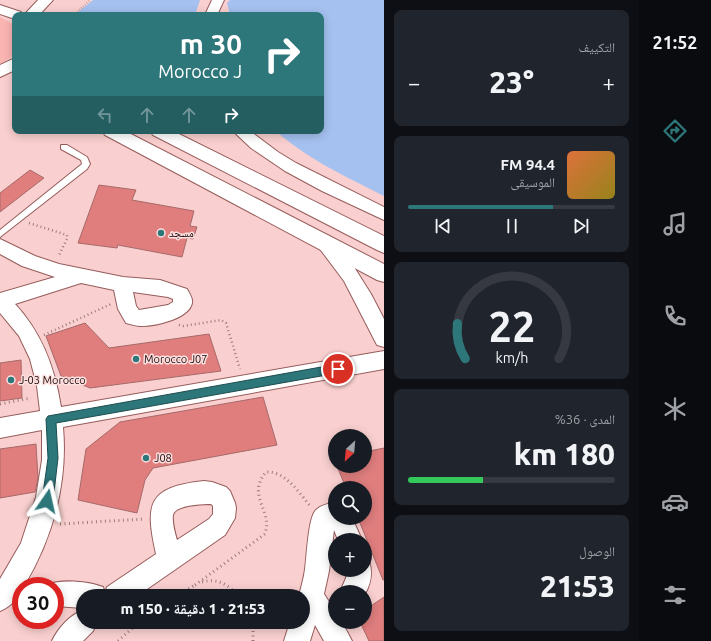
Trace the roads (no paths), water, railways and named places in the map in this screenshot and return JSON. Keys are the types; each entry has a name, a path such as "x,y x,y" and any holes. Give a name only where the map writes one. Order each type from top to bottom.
{"street":[{"path":"0,3 13,0"},
{"path":"34,12 46,0"},
{"path":"212,12 218,0"},
{"path":"0,9 12,14"},
{"path":"3,78 12,67"},
{"path":"117,134 384,274"},
{"path":"165,134 384,245"},
{"path":"244,134 258,146 290,166 384,214"},
{"path":"322,242 344,265 353,278 384,339"},
{"path":"0,246 32,262 52,269 81,276 123,291 176,292 180,294 183,301 182,305 175,312 137,318 130,315 128,312 123,291"},
{"path":"9,594 39,526 47,501 51,479 53,438 49,395 45,375 31,341 12,313 0,301 81,276"},
{"path":"0,428 384,360"},
{"path":"126,589 222,522 226,508 223,501 218,496 212,493 205,493 173,499 164,507 162,518 169,559"},
{"path":"297,641 311,596 320,552 330,525"},
{"path":"338,525 345,533"},
{"path":"64,594 76,595"},
{"path":"311,596 328,618"},
{"path":"65,641 77,629"}],"lane":[{"path":"0,234 84,167 84,159 64,148"}],"water":[{"path":"93,0 200,0 196,12 78,12"},
{"path":"230,0 384,0 384,196 314,159 280,134 324,134 324,12 229,12 227,3"}],"place":[{"name":"مسجد","path":"161,233"},
{"name":"Morocco J07","path":"136,359"},
{"name":"J-03 Morocco","path":"11,380"},
{"name":"J08","path":"146,458"}]}
